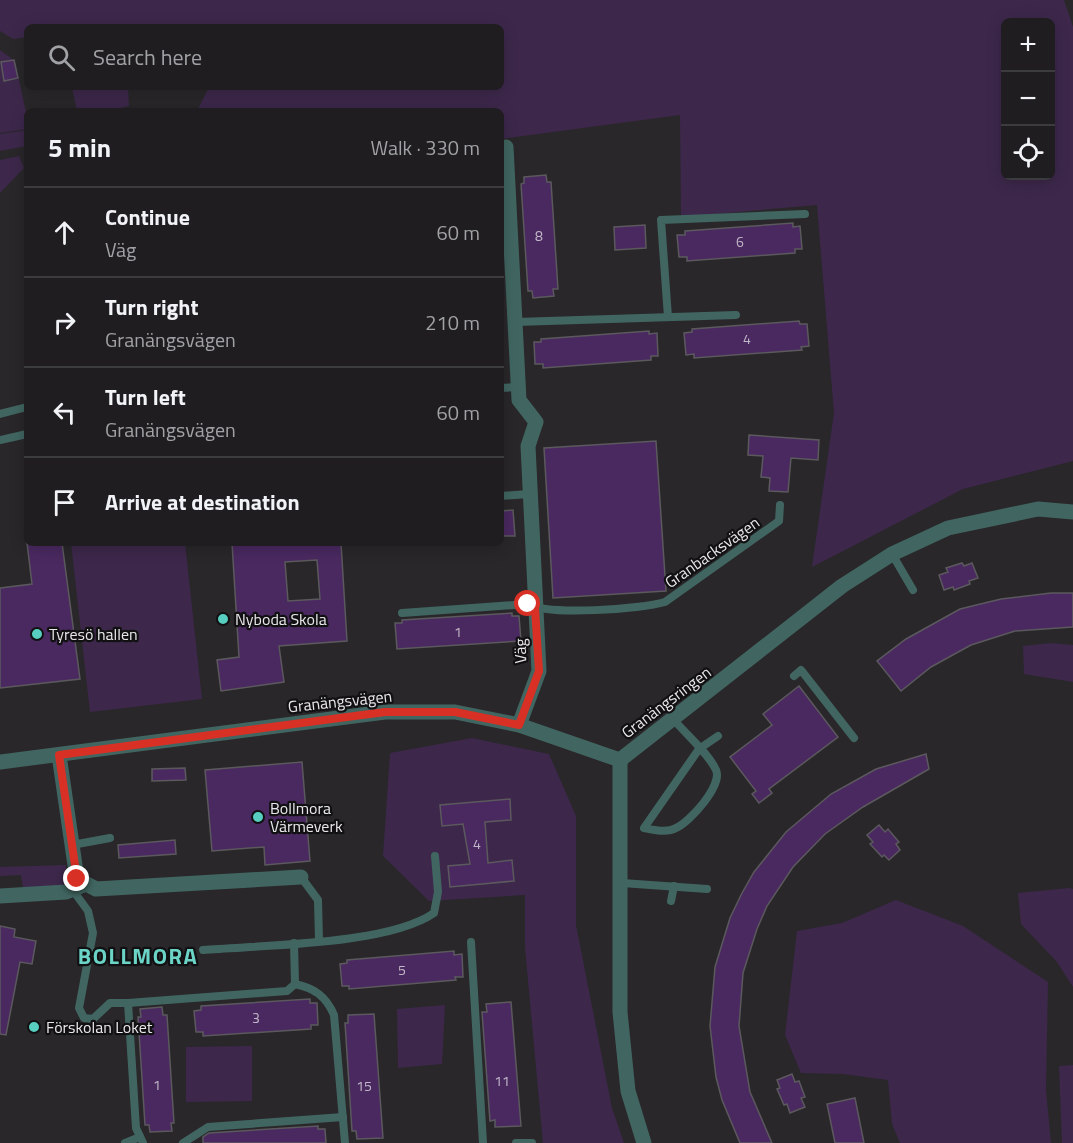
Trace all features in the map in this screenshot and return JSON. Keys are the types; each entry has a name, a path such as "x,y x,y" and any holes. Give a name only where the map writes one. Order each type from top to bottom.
{"street":[{"name":"Väg","path":"506,147 504,170 507,284 516,322 519,400 536,422 528,446 539,671 519,725"},
{"name":"Granängsringen","path":"644,1143 628,1091 620,1012 622,883 620,760 674,720 842,586 892,554 948,528 1038,509 1073,512"},
{"name":"Granängsvägen","path":"0,762 385,712 455,712 519,725 620,760"},
{"path":"59,755 79,886"},
{"path":"0,896 79,886 96,889 301,877"}],"lane":[{"path":"669,317 661,220 805,214"},
{"path":"516,322 736,315"},
{"path":"504,388 519,387"},
{"path":"0,414 24,408"},
{"path":"0,440 24,435"},
{"path":"504,496 529,494"},
{"name":"Granbacksvägen","path":"535,608 561,610 649,607 665,602 779,521 780,505"},
{"path":"892,554 913,590"},
{"path":"402,613 528,604 535,608"},
{"path":"794,676 801,670 854,738"},
{"path":"674,720 699,749 717,771 717,783 691,818 676,829 664,831 644,828 699,749 718,736"},
{"path":"72,845 110,838"},
{"path":"203,950 319,941 396,932 434,913 438,892 435,856"},
{"path":"301,877 318,900 319,941"},
{"path":"622,883 707,889"},
{"path":"79,886 93,933 79,1008 80,1015 84,1018 93,1019 110,1004 287,992 295,984 294,942"},
{"path":"671,901 674,886"},
{"path":"471,942 483,1143"},
{"path":"295,984 313,988 329,1004 334,1015 345,1143"},
{"path":"125,1143 141,1140 136,1128 128,1003"},
{"path":"183,1143 208,1127 343,1117"},
{"path":"516,1143 532,1143"}],"shaded area":[{"path":"0,0 1064,0 1073,27 1073,461 963,489 812,567 834,413 817,205 681,217 680,115 504,139 504,108 198,108 208,90 504,90 504,24 24,24 24,37 13,39 0,31"},
{"path":"0,50 15,61 25,108 24,129 0,133"},
{"path":"73,90 128,90 129,106 76,108"},
{"path":"24,130 24,147 0,151 0,134"},
{"path":"19,156 24,168 0,193 0,160"},
{"path":"71,546 185,546 202,699 90,712"},
{"path":"1051,643 1073,645 1073,682 1024,674 1023,646"},
{"path":"472,738 549,754 576,816 576,925 612,1108 624,1143 543,1143 525,948 525,895 429,901 383,856 390,753"},
{"path":"66,865 66,885 23,888 21,875 0,876 0,867"},
{"path":"1073,889 1073,987 1057,962 1021,924 1018,893"},
{"path":"896,900 963,926 1048,982 1046,1090 1051,1143 900,1143 892,1124 888,1080 843,1074 801,1073 785,1035 797,931 842,923"},
{"path":"445,1005 442,1064 398,1068 397,1009"},
{"path":"252,1046 252,1101 186,1102 186,1047"},
{"path":"1073,1065 1073,1143 1062,1143 1059,1066"}],"building":[{"path":"14,60 18,78 4,81 1,62"},
{"path":"546,175 547,182 551,182 558,289 553,289 554,296 533,298 532,291 528,291 521,184 524,183 524,177"},
{"path":"793,223 793,227 800,226 802,249 795,249 795,253 687,261 687,257 679,257 677,235 685,235 685,231"},
{"path":"645,225 646,248 615,250 614,227"},
{"path":"799,321 800,324 807,324 809,346 801,347 802,350 694,358 694,354 686,355 684,333 692,332 692,329"},
{"path":"649,331 649,334 657,333 658,356 651,356 651,360 543,368 543,364 535,364 534,342 541,342 541,339"},
{"path":"749,435 819,440 818,460 791,458 788,492 769,491 770,478 761,477 763,456 748,455"},
{"path":"656,441 666,591 553,598 544,448"},
{"path":"513,510 515,536 504,536 504,511"},
{"name":"Tyresö hallen","path":"27,546 62,546 80,679 0,688 0,588 32,584"},
{"path":"232,546 341,546 347,641 279,646 284,682 221,691 217,660 239,657","holes":["317,560 320,599 288,601 285,562"]},
{"path":"962,563 964,566 972,563 978,578 954,590 953,587 944,590 939,575 948,572 946,568"},
{"path":"1051,593 1073,593 1073,627 1015,631 971,645 931,667 901,691 877,661 906,639 960,609 1001,599"},
{"path":"512,613 512,616 519,616 521,641 397,649 395,623 402,623 402,620"},
{"path":"799,686 838,737 769,789 772,793 759,803 752,794 756,791 730,757 772,725 763,714"},
{"path":"926,754 929,769 863,807 825,834 793,867 767,906 743,973 739,1026 750,1092 772,1143 740,1143 722,1100 716,1077 710,1026 715,967 730,918 754,872 786,832 831,794 876,769"},
{"name":"Bollmora Värmeverk","path":"302,762 310,861 265,865 264,847 212,851 205,770"},
{"path":"185,768 186,780 152,781 152,769"},
{"path":"510,799 511,820 485,822 488,863 512,860 514,881 450,887 448,866 470,864 463,824 442,826 440,805"},
{"path":"879,825 885,832 888,829 899,842 896,844 900,850 889,860 884,855 882,857 870,844 873,842 867,835"},
{"path":"175,840 176,854 119,858 118,845"},
{"path":"0,926 15,929 14,937 36,941 32,964 20,962 6,1035 0,1034"},
{"path":"454,951 454,955 462,954 463,977 455,977 456,980 349,989 349,986 342,986 340,964 347,963 347,960"},
{"path":"310,999 310,1003 317,1003 318,1025 311,1025 311,1029 203,1036 203,1032 196,1032 194,1011 201,1010 201,1006"},
{"path":"511,1002 521,1126 495,1127 495,1120 490,1121 482,1012 487,1012 486,1004"},
{"path":"162,1007 163,1015 167,1015 174,1123 171,1123 172,1131 150,1132 149,1125 145,1125 138,1017 141,1017 140,1009"},
{"path":"374,1014 383,1138 357,1139 356,1131 352,1131 345,1023 348,1023 348,1015"},
{"path":"792,1074 795,1082 799,1081 805,1097 801,1098 805,1107 790,1113 777,1089 780,1088 777,1080"},
{"path":"855,1098 864,1143 835,1143 827,1104"},
{"path":"318,1126 318,1129 325,1129 326,1143 203,1143 203,1137 209,1133"}],"place":[{"name":"Nyboda Skola","path":"223,619"},
{"name":"Tyresö hallen","path":"37,634"},
{"name":"Bollmora Värmeverk","path":"258,817"},
{"name":"Förskolan Loket","path":"34,1027"}],"district":[{"name":"BOLLMORA","path":"138,956"}],"route":[{"path":"77,879 59,755 385,712 455,712 519,725 539,671 538,626 535,608 528,604"}]}
